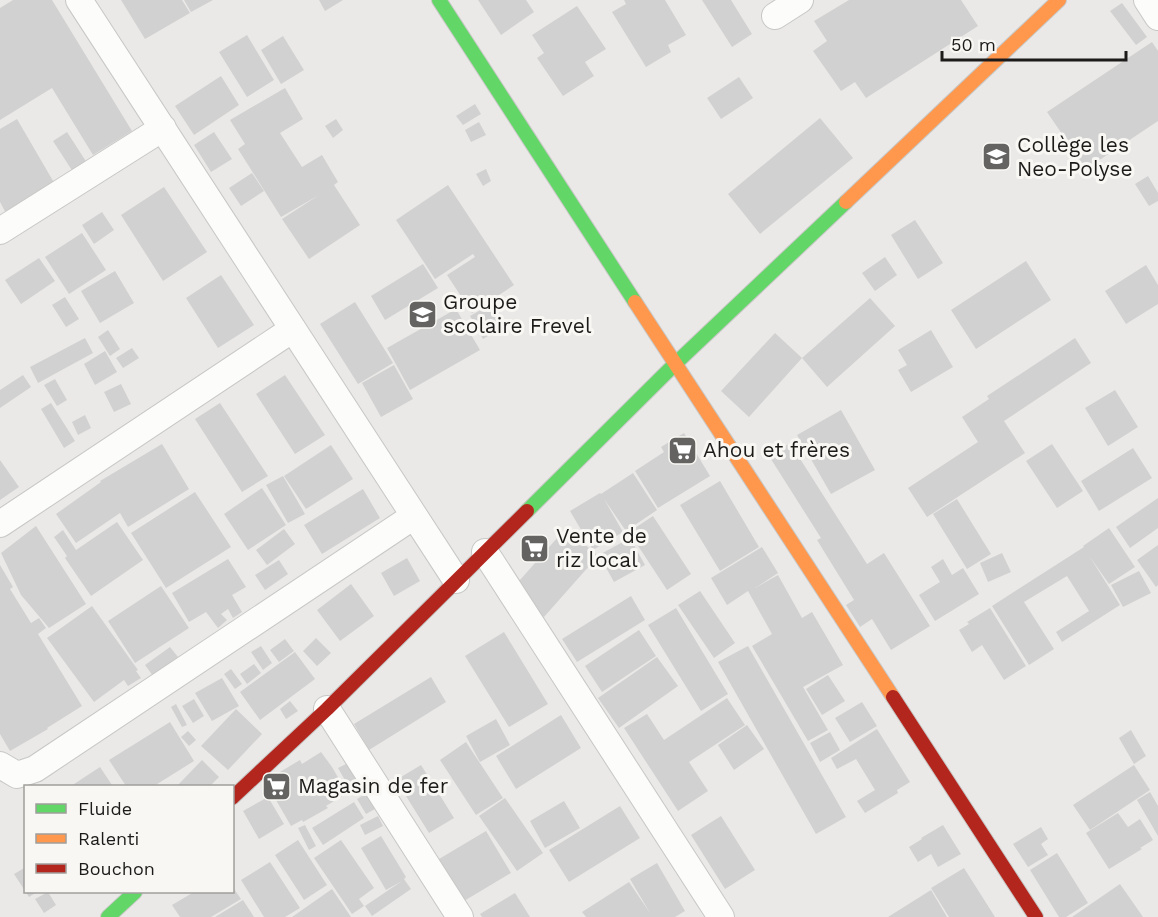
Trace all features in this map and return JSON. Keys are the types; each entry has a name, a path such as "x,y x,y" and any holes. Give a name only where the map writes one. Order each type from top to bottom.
{"main road":[{"path":"440,0 1036,917"},
{"path":"234,796 327,709 676,363 1059,0"},
{"path":"108,917 133,893"}],"street":[{"path":"79,0 456,580"},
{"path":"775,16 800,0"},
{"path":"1147,0 1158,17"},
{"path":"0,231 163,128"},
{"path":"0,524 293,329"},
{"path":"0,765 17,775 35,769 414,516"},
{"path":"485,552 721,917"},
{"path":"327,709 460,917"}],"building":[{"path":"13,0 52,0 132,131 93,155 52,88 0,120 0,8"},
{"path":"121,0 182,0 190,13 145,39"},
{"path":"184,0 213,0 191,12"},
{"path":"319,0 343,0 325,11"},
{"path":"478,0 526,0 534,12 501,35"},
{"path":"624,0 665,0 686,35 668,45 671,52 646,67 612,12 626,4"},
{"path":"702,0 731,0 752,34 732,47"},
{"path":"849,0 961,0 978,26 866,98 855,82 841,91 813,51 827,41 814,21"},
{"path":"1122,3 1147,37 1136,45 1110,11"},
{"path":"577,6 606,49 585,62 594,76 563,96 537,58 544,53 532,35"},
{"path":"247,35 274,80 247,97 219,52"},
{"path":"283,36 304,70 281,84 261,50"},
{"path":"1152,42 1158,51 1158,121 1086,169 1047,112"},
{"path":"221,76 239,105 194,135 175,106"},
{"path":"739,77 753,98 721,119 707,98"},
{"path":"285,88 303,119 280,133 302,167 322,155 338,182 334,185 360,225 309,259 282,219 319,195 281,217 238,149 245,144 230,120"},
{"path":"475,104 481,114 463,125 456,116"},
{"path":"820,118 853,158 760,234 728,194"},
{"path":"17,119 56,186 7,215 0,202 0,129"},
{"path":"336,119 343,130 333,138 325,126"},
{"path":"479,122 486,135 471,142 465,130"},
{"path":"67,132 89,166 75,175 53,141"},
{"path":"214,132 232,159 211,172 194,145"},
{"path":"486,169 491,181 483,186 476,174"},
{"path":"252,173 264,191 241,206 229,188"},
{"path":"1148,176 1158,193 1158,201 1149,206 1135,184"},
{"path":"448,185 514,285 472,313 447,275 475,257 473,254 435,279 396,220"},
{"path":"164,187 207,252 163,281 121,215"},
{"path":"102,212 114,230 94,244 82,225"},
{"path":"915,220 943,263 918,279 891,235"},
{"path":"82,233 106,270 69,294 45,257"},
{"path":"885,257 897,275 875,291 862,273"},
{"path":"39,258 55,281 21,304 5,280"},
{"path":"1026,261 1051,300 976,349 951,310"},
{"path":"423,264 438,288 385,320 371,296"},
{"path":"1146,265 1158,285 1158,304 1126,324 1105,291"},
{"path":"115,271 134,303 100,323 81,291"},
{"path":"221,275 254,325 218,348 186,298"},
{"path":"65,297 79,319 66,327 52,305"},
{"path":"870,298 895,326 827,387 802,358"},
{"path":"355,302 393,363 358,384 320,324"},
{"path":"491,304 503,327 483,339 470,316"},
{"path":"456,309 480,350 410,390 387,348"},
{"path":"108,330 120,349 110,356 98,337"},
{"path":"931,330 953,367 911,392 898,370 907,365 898,350"},
{"path":"775,333 802,358 749,417 721,391"},
{"path":"85,338 93,353 38,383 30,367"},
{"path":"1075,338 1091,363 1004,421 1025,453 927,517 908,488 978,442 962,417 989,399 987,396"},
{"path":"132,348 139,358 123,368 116,358"},
{"path":"105,351 117,372 95,385 84,364"},
{"path":"394,365 413,399 381,417 362,383"},
{"path":"23,375 31,387 0,408 0,390"},
{"path":"285,375 325,435 295,454 256,394"},
{"path":"55,379 67,400 57,406 44,385"},
{"path":"121,384 131,404 114,412 104,392"},
{"path":"1115,390 1138,427 1108,446 1085,408"},
{"path":"51,403 75,441 64,448 41,409"},
{"path":"220,403 268,476 242,492 195,419"},
{"path":"841,410 875,470 831,494 797,435"},
{"path":"85,415 91,428 78,435 72,422"},
{"path":"684,433 710,476 658,508 635,471 664,452 661,447"},
{"path":"790,443 867,564 884,553 930,626 891,650 872,619 860,627 846,605 854,600 817,540 821,538 769,456"},
{"path":"162,444 189,489 128,527 120,513 76,543 56,514 100,481"},
{"path":"1052,444 1083,491 1057,508 1026,461"},
{"path":"331,445 353,479 306,509 284,476"},
{"path":"1133,448 1152,478 1099,511 1081,481"},
{"path":"0,460 19,487 0,500"},
{"path":"633,473 657,510 626,531 604,499 623,532 593,550 570,511"},
{"path":"283,476 305,514 288,523 266,485"},
{"path":"720,481 759,547 720,571 680,505"},
{"path":"262,488 286,525 248,550 224,514"},
{"path":"363,489 380,518 322,554 304,525"},
{"path":"195,492 231,547 166,588 131,533"},
{"path":"1158,498 1158,528 1130,548 1116,527"},
{"path":"957,499 991,554 967,569 933,514"},
{"path":"653,516 691,574 667,590 629,532"},
{"path":"117,522 143,560 91,596 65,558 67,556 54,537 63,530 76,550"},
{"path":"36,526 86,604 49,628 21,595 1,553"},
{"path":"566,528 598,556 544,617 512,589"},
{"path":"1109,528 1135,567 1109,584 1090,557 1120,605 1062,642 1056,632 1089,611 1067,576 1024,602 1054,649 1029,665 992,606 1084,547"},
{"path":"284,529 295,544 267,565 256,550"},
{"path":"630,538 645,565 614,582 599,555"},
{"path":"1158,545 1158,585 1156,587 1137,560"},
{"path":"762,547 778,573 755,588 778,575 802,618 812,612 843,665 803,687 828,730 808,741 752,646 772,634 748,591 727,605 711,578"},
{"path":"1002,553 1011,572 988,582 980,563"},
{"path":"407,558 420,581 394,596 381,573"},
{"path":"228,559 246,587 232,595 242,612 233,618 228,609 221,614 227,620 218,628 206,612 189,622 172,593"},
{"path":"943,559 952,575 963,568 979,594 935,621 919,595 940,582 931,567"},
{"path":"279,560 288,574 265,590 255,575"},
{"path":"0,565 13,587 10,589 31,623 39,618 46,628 38,634 82,706 10,751 0,734"},
{"path":"1139,571 1151,593 1123,607 1111,585"},
{"path":"351,584 374,616 340,641 317,610"},
{"path":"161,586 189,628 135,663 108,621"},
{"path":"700,591 735,643 714,658 678,605"},
{"path":"631,596 645,620 577,662 562,639"},
{"path":"92,606 138,670 136,671 141,678 128,686 124,680 94,702 47,638"},
{"path":"676,608 728,694 701,711 648,625"},
{"path":"990,608 1026,666 1004,680 982,645 972,652 959,630 969,624 967,622"},
{"path":"639,630 656,656 602,692 585,666"},
{"path":"504,632 548,704 509,727 465,656"},
{"path":"316,638 331,653 317,666 303,651"},
{"path":"285,639 294,651 279,662 270,650"},
{"path":"261,646 272,663 263,670 251,652"},
{"path":"748,646 846,817 816,834 718,662"},
{"path":"170,647 178,657 153,676 145,665"},
{"path":"295,652 315,679 260,720 240,692"},
{"path":"657,657 678,686 619,728 598,698"},
{"path":"254,664 261,673 247,684 240,674"},
{"path":"231,669 242,684 235,689 224,674"},
{"path":"828,675 845,701 822,715 806,689"},
{"path":"431,677 446,702 369,750 354,724"},
{"path":"222,678 239,706 212,721 195,693"},
{"path":"727,698 745,725 689,762 708,791 678,811 624,728 647,714 664,740"},
{"path":"194,699 204,716 193,723 182,706"},
{"path":"290,701 298,711 286,719 280,709"},
{"path":"862,702 877,726 850,742 835,718"},
{"path":"176,704 187,725 182,727 171,707"},
{"path":"236,709 262,734 228,770 201,746"},
{"path":"561,715 581,748 516,789 496,756"},
{"path":"496,719 510,745 480,762 466,736"},
{"path":"170,722 194,761 156,785 125,785 109,760"},
{"path":"747,725 764,749 734,770 718,745"},
{"path":"877,729 910,782 897,790 898,793 865,813 857,801 875,790 856,759 837,769 831,758"},
{"path":"1131,730 1146,756 1134,764 1119,738"},
{"path":"188,731 196,740 189,746 181,737"},
{"path":"830,732 840,750 820,762 810,743"},
{"path":"466,742 503,798 476,815 440,760"},
{"path":"321,752 347,793 326,806 328,808 291,826 276,800 287,794 275,775 300,760 302,764"},
{"path":"202,760 219,777 211,785 178,785"},
{"path":"348,763 360,784 350,789 338,768"},
{"path":"421,765 454,818 429,833 396,780"},
{"path":"1134,765 1150,790 1090,830 1073,805"},
{"path":"100,767 112,785 73,785"},
{"path":"1150,792 1158,806 1158,836 1137,800"},
{"path":"367,793 375,809 366,814 357,799"},
{"path":"268,797 284,824 259,839 243,811"},
{"path":"505,798 543,853 517,871 479,816"},
{"path":"564,801 580,828 545,848 530,821"},
{"path":"354,802 364,818 323,845 312,828"},
{"path":"620,806 640,838 569,882 549,850"},
{"path":"1118,813 1128,827 1140,819 1153,840 1109,869 1086,833"},
{"path":"378,816 383,826 365,835 360,825"},
{"path":"721,816 755,870 725,889 691,835"},
{"path":"305,825 316,846 309,850 298,828"},
{"path":"943,825 961,854 938,867 931,854 918,862 909,847"},
{"path":"1041,827 1048,839 1041,844 1048,855 1028,867 1013,844"},
{"path":"486,831 511,873 464,901 439,859"},
{"path":"381,836 411,889 372,916 365,906 402,881 386,890 361,848"},
{"path":"298,840 327,885 304,900 275,855"},
{"path":"341,840 374,888 359,899 364,906 352,914 314,858"},
{"path":"1057,853 1088,903 1066,917 1059,917 1030,870"},
{"path":"270,862 300,908 285,917 264,917 241,880"},
{"path":"657,863 685,911 675,917 586,917 582,912 629,882 650,913 630,879"},
{"path":"24,868 24,889 14,874"},
{"path":"964,868 995,917 949,917 931,888"},
{"path":"1120,884 1143,917 1072,917"},
{"path":"234,889 241,899 211,917 180,917 172,905 192,893 234,893"},
{"path":"332,889 351,917 292,917"},
{"path":"931,890 947,917 888,917"},
{"path":"49,893 56,905 44,913 35,899"},
{"path":"515,893 530,917 482,917 480,914"},
{"path":"243,900 254,917 215,917"}],"traffic: fast":[{"path":"439,0 635,302"},
{"path":"527,511 676,363 846,202"},
{"path":"108,917 134,893"}],"traffic: slow":[{"path":"846,202 1059,0"},
{"path":"635,302 893,697"}],"traffic: jam":[{"path":"234,796 327,709 527,511"},
{"path":"893,697 1036,917"}],"place":[{"name":"Collège les Neo-Polyse","path":"996,157"},
{"name":"Groupe scolaire Frevel","path":"422,314"},
{"name":"Ahou et frères","path":"682,450"},
{"name":"Vente de riz local","path":"535,548"},
{"name":"Magasin de fer","path":"277,786"}]}
